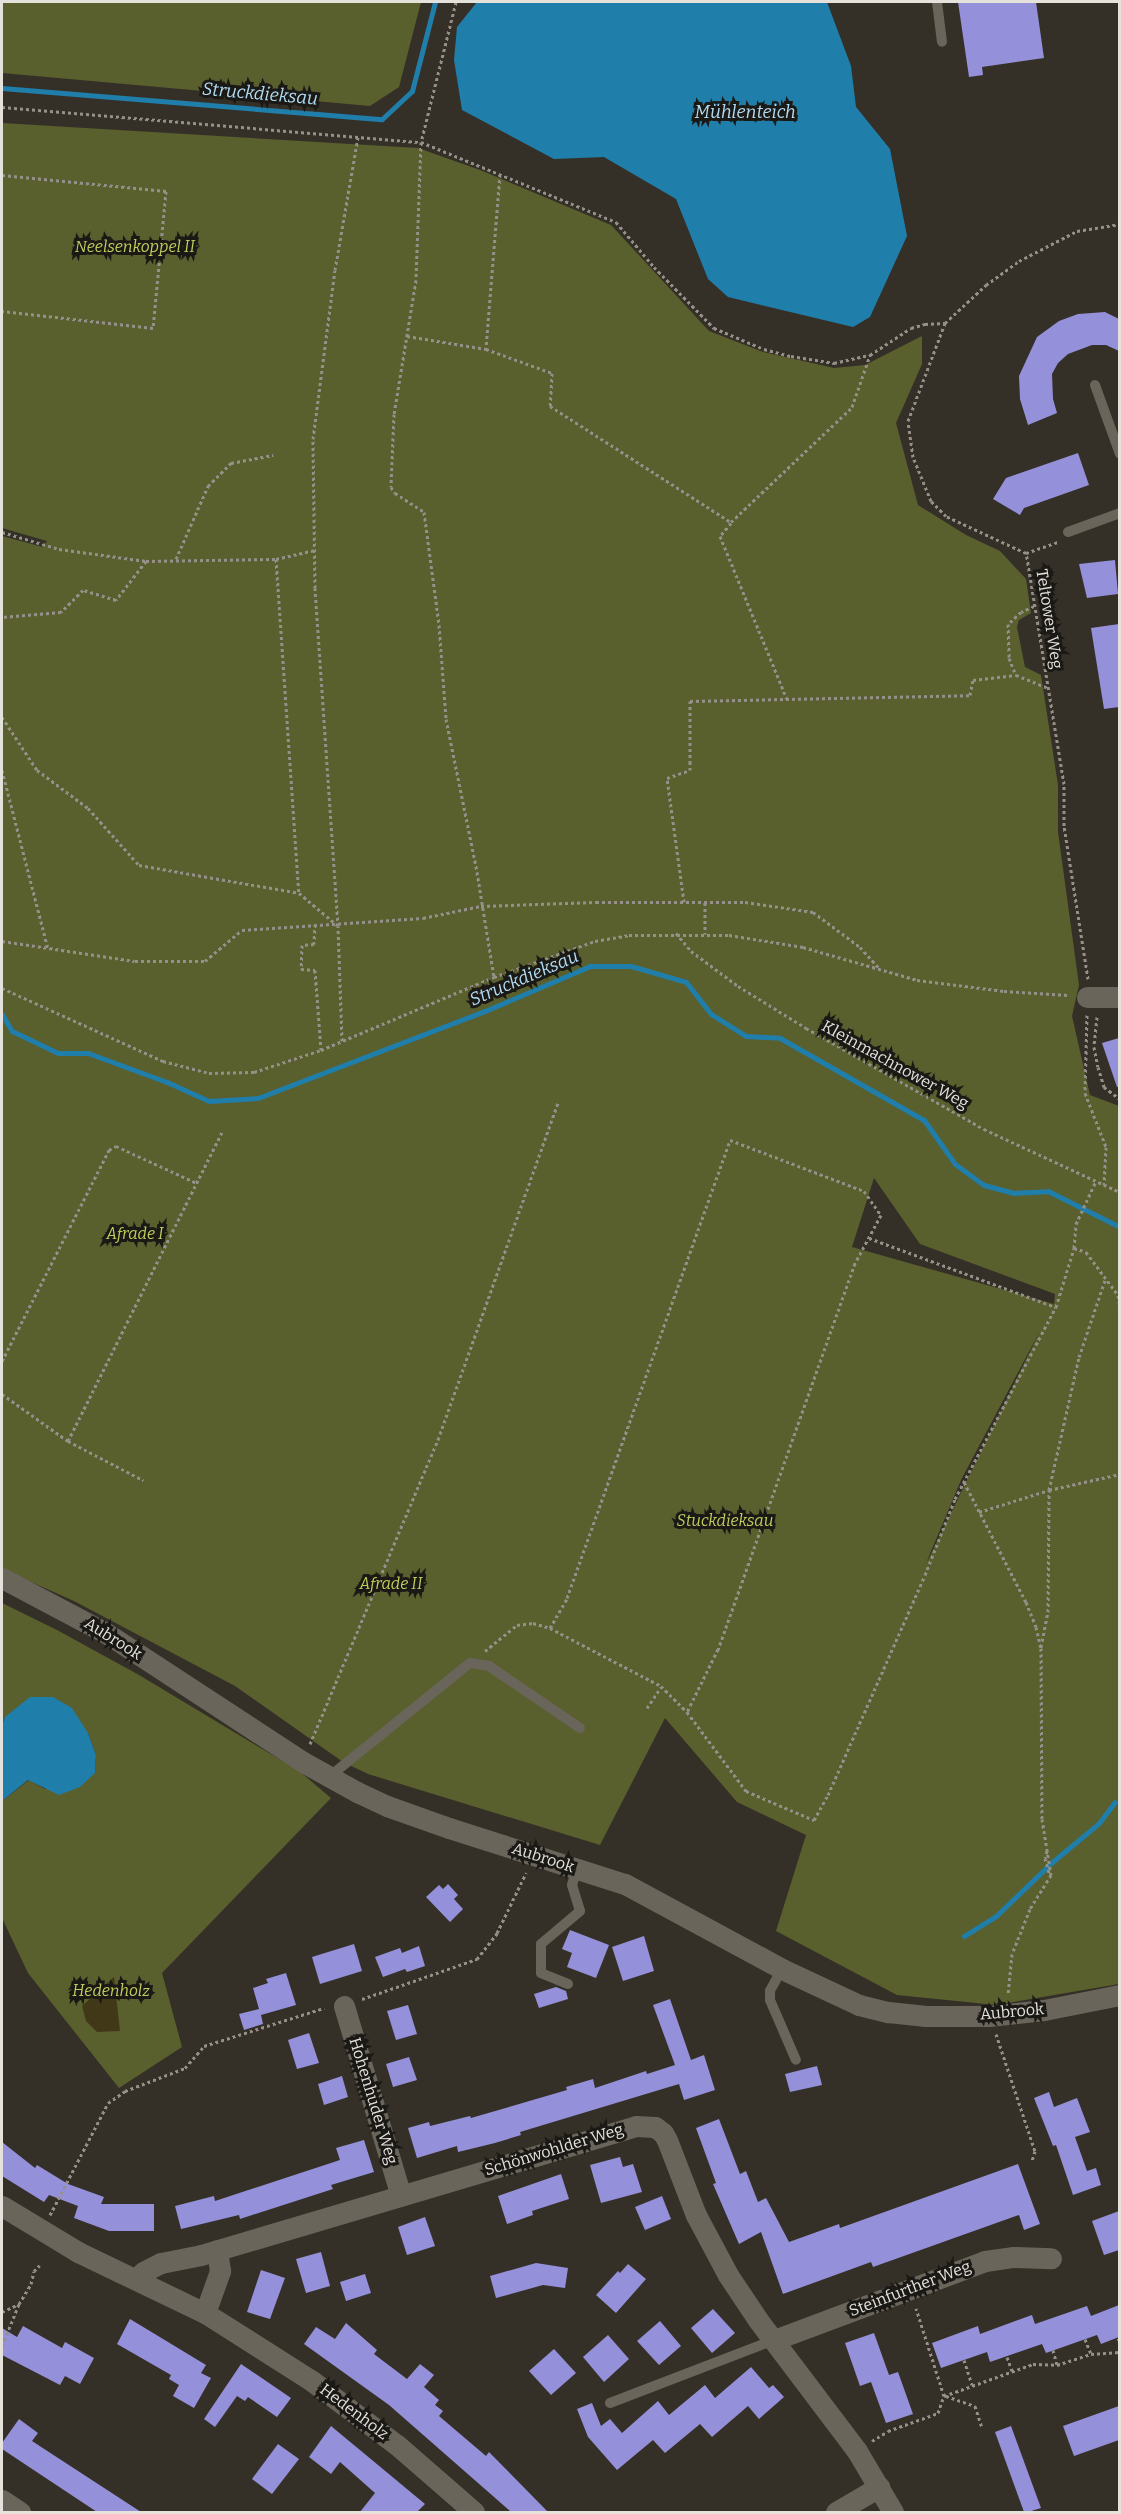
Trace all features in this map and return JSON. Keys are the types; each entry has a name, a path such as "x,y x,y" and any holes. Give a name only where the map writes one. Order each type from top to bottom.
{"street":[{"path":"1087,997 1119,997"},
{"name":"Aubrook","path":"2,1578 106,1633 303,1762 387,1806 637,1890 782,1969 859,2005 888,2012 961,2017 1044,2010 1119,1995"},
{"name":"Hohenhuder Weg","path":"344,2006 401,2196"},
{"name":"Schönwohlder Weg","path":"138,2280 153,2266 216,2250 636,2126 655,2127 663,2133 667,2140 692,2205 711,2246 741,2296 857,2451 892,2512"},
{"name":"Hedenholz","path":"2,2206 42,2232 205,2313 312,2381 397,2445 474,2512"},
{"path":"205,2313 220,2271 216,2250"},
{"name":"Steinfurther Weg","path":"774,2340 985,2261 1014,2257 1051,2258"},
{"path":"837,2512 879,2487"},
{"path":"2,2500 20,2512"}],"lane":[{"path":"937,2 942,42"},
{"path":"1095,385 1119,454"},
{"path":"1068,532 1119,513"},
{"path":"329,1777 470,1663 489,1666 580,1728"},
{"path":"568,1984 541,1973 541,1944 580,1911 572,1885 577,1869"},
{"path":"782,1969 770,1991 770,2000 796,2060"},
{"path":"610,2403 774,2340"}],"path":[{"path":"456,2 421,142 416,280 394,414 391,487 395,494 424,512 440,625 446,719 475,861 494,978"},
{"path":"2,107 421,142 616,222 654,267 714,328 764,349 791,356 834,363 870,355 911,328 925,324 945,323"},
{"path":"342,1041 338,926 315,550 313,439 335,270 358,137"},
{"path":"486,349 500,174"},
{"path":"2,175 166,191 153,328 2,311"},
{"name":"Teltower Weg","path":"1104,1185 1106,1148 1085,1093 1088,968 1064,826 1064,784 1026,553 946,516 931,501 913,457 908,421 945,323 986,285 1019,261 1077,231 1119,224"},
{"path":"407,336 486,349 552,373 550,406 731,522"},
{"path":"787,699 720,536 731,522 852,407 870,355"},
{"path":"176,559 208,486 231,462 273,455"},
{"path":"2,532 59,549 146,561 276,560 315,550"},
{"path":"1026,553 1057,543 1068,532"},
{"path":"276,560 298,893"},
{"path":"2,617 62,612 83,590 116,600 146,561"},
{"path":"1016,675 1009,658 1008,624 1021,612 1035,606"},
{"path":"684,902 667,778 690,770 690,701 970,695 973,680 1016,675 1048,688"},
{"path":"2,717 37,770 88,808 139,865 298,893 338,926"},
{"path":"2,770 48,950"},
{"path":"705,902 705,934"},
{"path":"2,941 48,950 135,961 205,961 242,930 315,924 338,926 423,918 482,906 745,902 813,912 860,947 881,970"},
{"path":"315,924 314,944 302,945 301,969 315,970 321,1050"},
{"path":"2,988 163,1061 209,1073 254,1072 321,1050 494,978 595,941 629,935 676,933 729,935 803,947 881,970 956,986 1087,997"},
{"name":"Kleinmachnower Weg","path":"676,933 691,951 729,979 806,1028 984,1129 1119,1192"},
{"path":"1095,1031 1094,1047 1104,1087 1119,1099"},
{"path":"303,1762 440,1434 558,1102"},
{"path":"68,1441 222,1132"},
{"path":"550,1628 567,1598 730,1140 864,1191 880,1215 855,1263 718,1650 687,1712"},
{"path":"2,1360 109,1150 116,1146 197,1183"},
{"path":"470,1663 517,1625 533,1623 550,1628 661,1686 687,1712 746,1791 814,1820 828,1795 964,1482 1056,1307 1074,1248 1076,1224 1096,1181"},
{"path":"869,1238 1056,1307"},
{"path":"1074,1248 1086,1252 1118,1295 1119,1307"},
{"path":"1010,2013 1008,1987 1012,1954 1030,1909 1051,1875 1042,1819 1041,1648 1048,1612 1049,1490 1079,1357 1105,1280"},
{"path":"1119,1330 1119,1355"},
{"path":"2,1394 68,1441 143,1480"},
{"path":"979,1512 1049,1490 1119,1474"},
{"path":"964,1482 1026,1602 1041,1648"},
{"path":"648,1708 661,1686"},
{"path":"371,1996 477,1959 497,1933 523,1884"},
{"path":"42,2232 108,2103 126,2091 184,2068 204,2046 314,2010 344,2006"},
{"path":"995,2032 1035,2151 1032,2161"},
{"path":"2,2346 19,2304 31,2284 34,2271 40,2265"},
{"path":"857,2451 888,2431 938,2413 944,2396 909,2289"},
{"path":"2,2312 19,2304"},
{"path":"1085,2339 1091,2354"},
{"path":"1053,2350 1057,2366"},
{"path":"944,2396 1033,2364 1057,2366 1091,2354 1119,2352"},
{"path":"1007,2356 1012,2371"},
{"path":"964,2360 972,2385"},
{"path":"944,2396 975,2406 982,2427"}],"green space":[{"path":"2,2 421,2 399,87 370,106 2,73"},
{"path":"2,123 418,148 480,170 611,225 709,331 763,352 834,368 865,365 922,336 922,364 896,423 918,505 966,535 1000,551 1026,579 1031,613 1019,620 1017,627 1025,667 1041,675 1058,785 1058,832 1079,985 1072,1016 1090,1095 1119,1106 1119,1984 996,2005 897,1995 776,1931 806,1835 737,1802 665,1718 600,1845 368,1774 343,1762 235,1686 74,1601 2,1569 2,536 43,547 47,541 2,528","holes":["874,1178 920,1244 1055,1294 1054,1304 852,1247","1041,1329 928,1560 927,1561 961,1480"]},
{"path":"2,1603 139,1675 299,1771 331,1798 162,1973 182,2047 119,2088 28,1973 2,1918 2,1801 29,1780 45,1789 95,1773 96,1755 88,1733 5,1717 2,1726"}],"sand":[{"path":"114,1977 120,2031 97,2032 86,2021 82,2006"}],"water":[{"name":"Mühlenteich","path":"477,2 827,2 851,66 856,107 890,149 907,236 870,317 853,327 728,297 708,279 676,199 604,157 554,159 462,110 454,60 457,27"},
{"path":"30,1697 53,1697 72,1708 88,1733 96,1755 95,1773 80,1787 59,1795 28,1780 2,1801 2,1726 5,1717"}],"building":[{"path":"958,2 1036,2 1044,58 982,67 983,75 969,77"},
{"path":"1105,312 1119,319 1119,351 1106,345 1092,345 1068,354 1058,363 1052,374 1053,399 1057,413 1028,425 1020,399 1019,376 1037,337 1059,321 1078,314"},
{"path":"1078,453 1089,485 1024,508 1020,515 993,499 1006,478"},
{"path":"1115,560 1118,594 1087,598 1079,564"},
{"path":"1119,624 1119,707 1104,709 1091,628"},
{"path":"1119,1038 1119,1087 1117,1087 1102,1043"},
{"path":"448,1884 458,1895 454,1899 463,1909 450,1922 426,1897 439,1885 443,1889"},
{"path":"570,1930 609,1945 596,1978 567,1967 572,1953 562,1949"},
{"path":"644,1936 654,1971 623,1981 612,1947"},
{"path":"354,1944 362,1971 320,1984 312,1957"},
{"path":"419,1946 425,1966 407,1972 405,1969 383,1977 375,1957 400,1948 402,1953"},
{"path":"286,1973 296,2005 261,2015 263,2024 244,2030 239,2014 259,2009 253,1988 268,1983 266,1979"},
{"path":"556,1987 566,1991 568,1999 539,2008 534,1994"},
{"path":"670,1999 691,2060 704,2055 715,2090 684,2100 679,2084 520,2132 521,2135 495,2143 458,2152 457,2146 417,2158 408,2128 429,2122 430,2126 470,2116 471,2118 567,2090 566,2087 593,2079 595,2088 646,2071 647,2074 675,2065 653,2005"},
{"path":"408,2005 417,2034 396,2040 387,2011"},
{"path":"309,2033 319,2063 297,2069 288,2040"},
{"path":"409,2057 417,2080 393,2087 386,2064"},
{"path":"817,2066 822,2085 790,2092 785,2074"},
{"path":"342,2076 348,2097 324,2105 318,2084"},
{"path":"1049,2092 1054,2107 1077,2098 1090,2132 1075,2137 1087,2171 1096,2168 1101,2185 1073,2195 1056,2145 1053,2146 1034,2098"},
{"path":"719,2119 740,2174 746,2171 758,2202 766,2198 789,2242 839,2224 840,2228 1018,2164 1040,2224 1024,2230 1019,2215 873,2267 871,2262 783,2294 761,2232 739,2244 713,2184 716,2183 696,2128"},
{"path":"364,2140 374,2172 331,2185 333,2189 240,2219 239,2215 181,2229 175,2206 214,2196 215,2201 340,2160 336,2148"},
{"path":"2,2142 35,2168 37,2165 68,2184 104,2197 101,2204 154,2204 154,2231 109,2231 74,2218 78,2206 49,2195 44,2202 2,2176"},
{"path":"620,2157 623,2167 633,2164 642,2192 601,2203 590,2165"},
{"path":"561,2174 569,2199 532,2211 533,2215 507,2224 498,2196"},
{"path":"662,2196 671,2219 645,2230 635,2207"},
{"path":"1119,2211 1119,2250 1104,2255 1092,2221"},
{"path":"425,2217 435,2246 407,2255 398,2227"},
{"path":"321,2252 330,2286 306,2293 296,2259"},
{"path":"536,2263 568,2268 565,2288 543,2285 496,2298 490,2276"},
{"path":"628,2264 646,2279 616,2313 596,2295 618,2271 620,2273"},
{"path":"261,2270 285,2278 270,2319 247,2312"},
{"path":"365,2274 371,2293 346,2301 340,2282"},
{"path":"1119,2305 1119,2337 1101,2344 1097,2335 1046,2353 1042,2344 990,2362 987,2352 941,2368 932,2343 978,2326 980,2334 1032,2315 1035,2324 1087,2306 1091,2316"},
{"path":"713,2309 735,2333 712,2353 691,2328"},
{"path":"130,2319 206,2365 201,2373 211,2378 194,2408 173,2396 179,2385 169,2379 171,2375 117,2344"},
{"path":"660,2321 681,2346 659,2365 637,2341"},
{"path":"346,2323 377,2350 374,2354 407,2379 420,2364 434,2375 424,2387 439,2400 435,2405 443,2411 439,2416 486,2456 489,2452 548,2512 511,2512 389,2405 304,2344 316,2327 335,2339"},
{"path":"23,2326 62,2348 65,2342 94,2358 80,2384 65,2376 60,2385 2,2355 2,2328 17,2337"},
{"path":"874,2333 889,2375 898,2372 913,2414 886,2423 871,2382 860,2386 845,2343"},
{"path":"608,2335 629,2359 604,2382 583,2357"},
{"path":"554,2349 576,2373 551,2395 529,2371"},
{"path":"241,2364 291,2398 277,2417 248,2397 245,2401 237,2396 215,2427 204,2419"},
{"path":"751,2367 769,2388 773,2385 784,2397 759,2419 748,2406 712,2437 700,2424 665,2453 653,2440 617,2470 588,2437 577,2409 592,2403 601,2426 610,2419 622,2433 658,2401 669,2415 705,2385 715,2398"},
{"path":"1119,2406 1119,2440 1074,2456 1063,2426"},
{"path":"19,2419 38,2433 32,2441 141,2512 97,2512 2,2449 2,2443"},
{"path":"331,2426 425,2504 417,2512 360,2512 375,2493 340,2462 331,2474 309,2457"},
{"path":"1011,2426 1041,2508 1028,2512 1024,2512 995,2432"},
{"path":"278,2444 299,2459 272,2494 252,2479"}],"waterway":[{"name":"Struckdieksau","path":"2,88 382,119 412,91 435,2"},
{"name":"Struckdieksau","path":"2,1014 12,1031 58,1053 88,1053 167,1082 209,1101 258,1098 485,1011 590,966 631,966 686,982 711,1014 746,1036 780,1038 924,1120 955,1164 984,1185 1013,1193 1048,1191 1120,1227"},
{"path":"964,1936 996,1916 1051,1863 1099,1823 1115,1802"}],"park label":[{"name":"Neelsenkoppel II","path":"135,247"},
{"name":"Afrade I","path":"135,1234"},
{"name":"Stuckdieksau","path":"725,1521"},
{"name":"Afrade II","path":"391,1584"}]}
